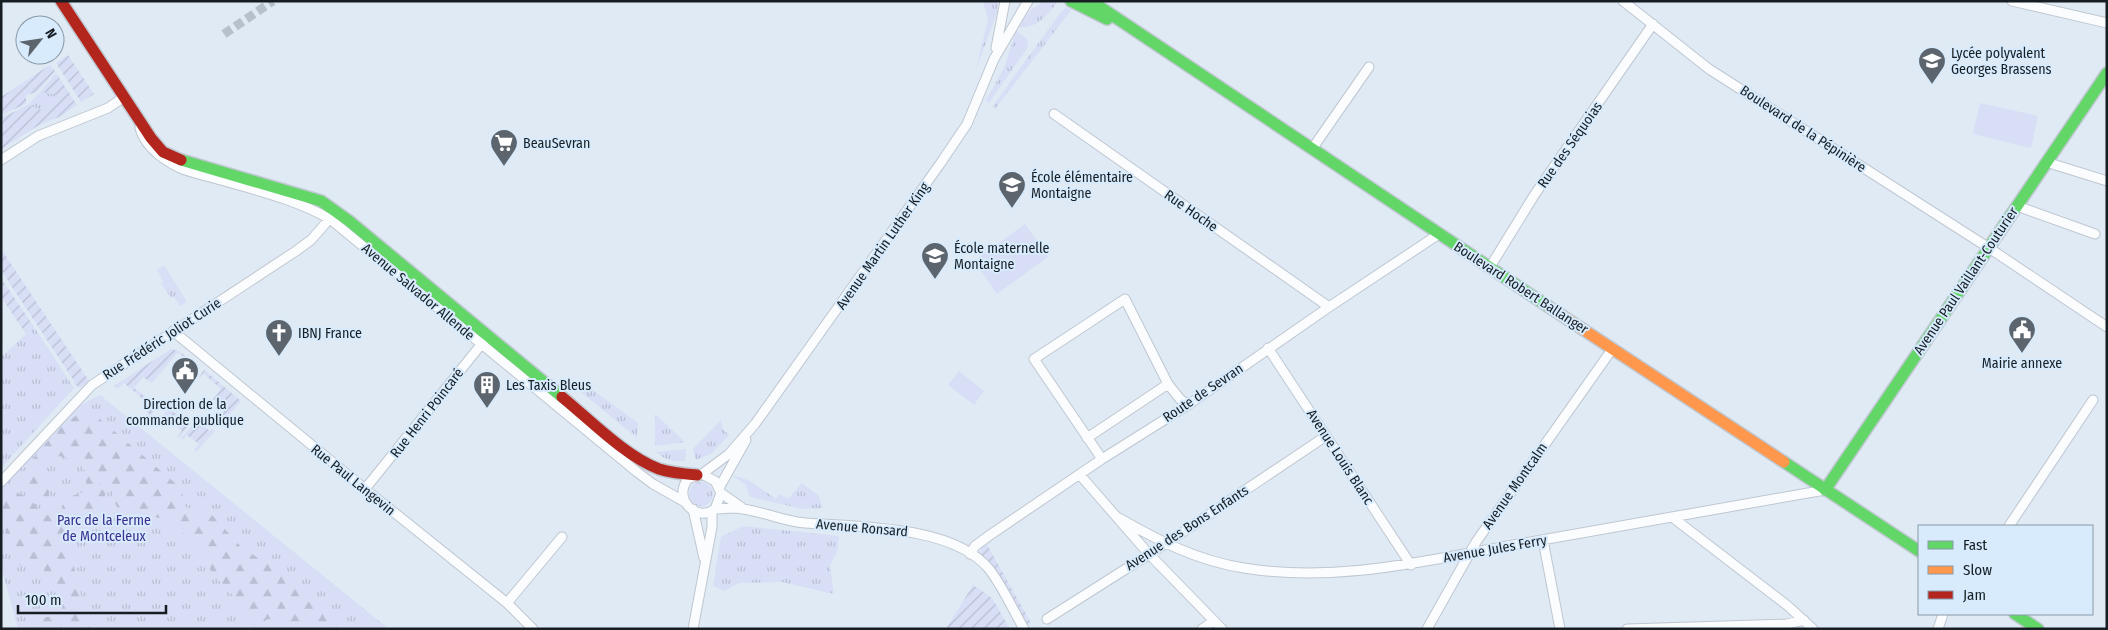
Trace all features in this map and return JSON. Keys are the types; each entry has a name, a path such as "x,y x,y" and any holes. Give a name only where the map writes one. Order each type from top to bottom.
{"street":[{"name":"Avenue Salvador Allende","path":"61,1 124,98 163,152 187,163 320,201 333,215 485,340 637,472 653,484 685,502"},
{"name":"Avenue Martin Luther King","path":"994,59 1005,1"},
{"name":"Avenue Martin Luther King","path":"700,474 729,454 755,424 814,344 967,124 994,59 1028,1"},
{"name":"Boulevard Robert Ballanger","path":"1071,1 1105,18 1123,24"},
{"name":"Boulevard Robert Ballanger","path":"1091,1 1490,268 1918,550"},
{"name":"Boulevard de la Pépinière","path":"1623,1 1709,69 1989,248 2107,327"},
{"path":"2012,1 2107,23"},
{"name":"Rue des Séquoias","path":"1490,268 1535,194 1653,24"},
{"path":"1312,149 1369,66"},
{"name":"Avenue Paul Vaillant-Couturier","path":"1825,490 2107,72"},
{"path":"1,160 38,136 108,108 124,98"},
{"name":"Rue Hoche","path":"1054,114 1328,307"},
{"path":"2046,162 2107,181"},
{"path":"2017,206 2096,234"},
{"name":"Rue Frédéric Joliot Curie","path":"1,482 92,385 296,252 311,240 333,215"},
{"name":"Route de Sevran","path":"970,554 975,546 986,538 1080,474 1188,405 1328,307 1439,234"},
{"path":"1102,460 1034,359 1125,300 1168,384 1180,399 1188,405"},
{"name":"Rue Paul Langevin","path":"173,331 365,490 507,603 533,629"},
{"name":"Avenue Salvador Allende","path":"485,340 651,468 666,472 700,474"},
{"name":"Rue Henri Poincaré","path":"365,490 485,340"},
{"name":"Avenue Louis Blanc","path":"1268,348 1411,565"},
{"name":"Avenue Montcalm","path":"1427,629 1468,553 1613,348"},
{"path":"1087,438 1168,384"},
{"path":"2010,525 2093,400"},
{"name":"Avenue Martin Luther King","path":"720,490 755,424"},
{"name":"Avenue des Bons Enfants","path":"1047,619 1148,553 1165,544 1326,436"},
{"path":"693,629 714,510 720,490 715,481 700,474 688,479 682,491 685,502 701,513 714,510"},
{"path":"1080,474 1148,553 1222,629"},
{"name":"Avenue Ronsard","path":"720,490 733,503 748,511"},
{"name":"Avenue Jules Ferry","path":"1119,518 1165,544 1205,559 1243,568 1289,574 1336,574 1411,565 1468,553 1825,490"},
{"name":"Avenue Ronsard","path":"714,510 733,508 802,523 856,525 907,531 936,539 970,554 988,568 1024,629"},
{"path":"693,509 705,561"},
{"path":"1672,517 1813,629"},
{"path":"507,603 562,537"},
{"path":"1543,540 1560,629"},
{"path":"1938,629 1943,615"},
{"path":"2017,615 2038,629"},
{"path":"1627,629 1788,624 1804,620"},
{"path":"1202,629 1214,621"}],"green space":[{"path":"983,1 998,1 997,12 976,70 988,19"},
{"path":"1043,2 1057,2 1050,12 1035,24 1018,27 1031,10"},
{"path":"1065,8 1072,9 995,109 993,106"},
{"path":"1016,31 1027,39 1028,47 989,103 986,100 1004,68"},
{"path":"68,55 94,94 81,102 57,65 65,65 65,57"},
{"path":"50,65 55,71 37,92 26,95 26,104 1,115 1,97"},
{"path":"56,73 77,105 59,117 39,125 1,149 1,118 28,105 41,110 56,103 57,98 55,94 40,92"},
{"path":"40,92 55,94 57,98 56,103 41,110 28,105"},
{"path":"1980,103 2038,116 2031,148 1973,134"},
{"path":"1025,224 1048,257 997,294 974,261"},
{"path":"1,249 89,381 80,388 74,384 74,381 1,270"},
{"path":"164,265 187,302 180,306 174,297 171,298 161,283 163,281 157,270"},
{"path":"1,278 34,327 26,334 1,297"},
{"path":"34,327 74,388 1,468 1,357"},
{"path":"171,349 179,351 197,365 190,372 193,365 178,352 152,383 143,377 134,388 156,405 157,408 151,415 146,412 151,406 124,383 118,389 114,386"},
{"path":"204,370 241,401 230,414 223,415 224,410 213,399 221,389 204,374 198,379"},
{"path":"959,371 984,391 974,405 948,385"},
{"path":"593,390 638,423 637,438 581,392"},
{"name":"Parc de la Ferme de Montceleux","path":"100,395 389,629 18,629 1,566 1,488 75,408"},
{"path":"169,408 189,425 179,438 177,437 182,431 165,417 160,422 158,421"},
{"path":"87,411 94,414 181,488 185,507 213,516 243,549 284,573 346,622 340,628 268,619 252,629 240,603 212,573 196,544 163,519 117,507 110,480 86,487 86,472 78,461 59,456 46,464 39,473 49,484 49,498 32,493 17,481 58,431 77,415"},
{"path":"655,414 685,442 655,446"},
{"path":"196,420 210,431 211,429 215,431 196,452 194,450 199,444 187,435 181,439"},
{"path":"721,420 723,429 729,435 712,453 696,460 693,449"},
{"path":"686,449 685,461 669,460 656,452"},
{"path":"732,475 748,480 776,499 780,494 788,499 802,483 818,495 823,508 803,509 750,497 745,484"},
{"path":"701,482 709,486 713,494 709,502 701,506 693,502 689,494 693,486"},
{"path":"97,488 105,491 105,497 96,515 78,536 67,530 74,567 91,629 36,629 30,624 38,617 49,617 62,612 64,595 40,566 16,565 7,543 6,532 9,520 1,506 1,497 13,493 19,494 36,505 45,515 58,516 64,504 72,496"},
{"path":"743,526 839,536 837,552 830,566 834,594 782,582 739,583 725,591 713,586 721,537"},
{"path":"986,543 1031,623 1027,625 997,572 980,553 981,548"},
{"path":"973,585 992,598 1010,629 946,629"}],"tunnel":[{"path":"224,34 273,1"}],"traffic: fast":[{"path":"1071,1 1107,19"},
{"path":"1091,1 1549,307"},
{"path":"1825,490 2107,73"},
{"path":"181,160 321,201 349,221 562,397"},
{"path":"1784,462 1918,550"},
{"path":"2017,615 2038,629"}],"traffic: slow":[{"path":"1549,307 1784,462"}],"traffic: jam":[{"path":"61,1 151,138 163,152 181,160"},
{"path":"562,397 608,437 646,463 659,469 697,475"}],"place":[{"name":"Lycée polyvalent Georges Brassens","path":"1932,85"},
{"name":"BeauSevran","path":"504,167"},
{"name":"École élémentaire Montaigne","path":"1012,209"},
{"name":"École maternelle Montaigne","path":"935,280"},
{"name":"Mairie annexe","path":"2022,354"},
{"name":"IBNJ France","path":"279,357"},
{"name":"Direction de la commande publique","path":"185,395"},
{"name":"Les Taxis Bleus","path":"487,409"}]}
